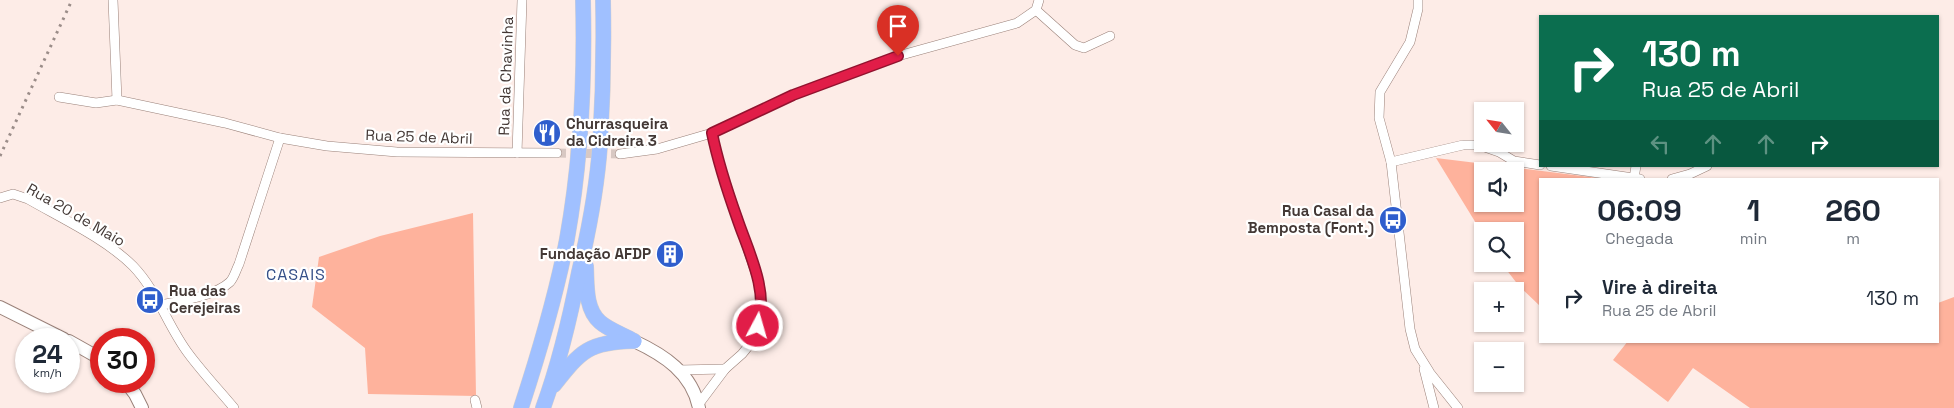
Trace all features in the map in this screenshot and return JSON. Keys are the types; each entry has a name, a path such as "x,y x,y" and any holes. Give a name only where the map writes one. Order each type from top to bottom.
{"highway":[{"path":"521,408 556,286 567,240 575,191 580,143 584,0"},
{"path":"543,408 570,318 586,243 600,146 604,34 603,0"},
{"path":"586,243 590,309 600,322 634,341"},
{"path":"548,392 571,364 590,348 610,342 634,341"}],"street":[{"path":"113,0 117,100"},
{"name":"Rua da Chavinha","path":"517,153 522,0"},
{"path":"620,154 657,149 712,133 793,95 898,56 1017,23 1036,10 1039,0"},
{"path":"1418,0 1418,9 1410,42 1380,92 1379,118 1391,162 1410,329 1415,349 1458,408"},
{"path":"1036,10 1075,45 1084,48 1110,36"},
{"name":"Rua 25 de Abril","path":"59,97 96,103 117,100 225,123 280,138 327,146 397,152 557,153"},
{"path":"699,407 725,369 742,354 755,338 762,314 760,286 719,163 712,133"},
{"path":"161,305 210,293 230,282 239,264 280,138"},
{"path":"1391,162 1463,145 1479,145 1499,152 1514,161 1539,164"},
{"path":"1558,167 1634,178"},
{"path":"1676,178 1705,167"},
{"name":"Rua 20 de Maio","path":"0,198 13,194 28,199 109,247 131,265 144,278 187,352 234,408"},
{"path":"0,307 42,328"},
{"path":"634,341 659,352 688,379 699,407"},
{"path":"1422,360 1434,408"},
{"path":"679,370 725,369"},
{"path":"702,370 711,377 712,387"},
{"path":"135,393 142,408"}],"shaded area":[{"path":"1436,158 1474,163 1474,212 1524,212 1524,169 1598,178 1539,178 1539,305 1524,291 1524,282 1516,282 1508,272 1524,272 1524,222 1475,222"},
{"path":"473,213 476,396 368,394 365,348 312,307 319,257 380,236"},
{"path":"1954,297 1954,408 1750,408 1693,368 1668,402 1613,360 1626,343 1939,343 1939,303"}],"tunnel":[{"path":"557,153 620,154"}],"railway":[{"path":"0,156 72,0"}],"place":[{"name":"Churrasqueira da Cidreira 3","path":"547,133"},
{"name":"Rua Casal da Bemposta (Font.)","path":"1393,220"},
{"name":"Fundação AFDP","path":"670,254"},
{"name":"Rua das Cerejeiras","path":"150,300"}],"district":[{"name":"CASAIS","path":"296,274"}],"route":[{"path":"758,326 762,314 760,286 719,163 712,133 793,95 898,56"}]}
